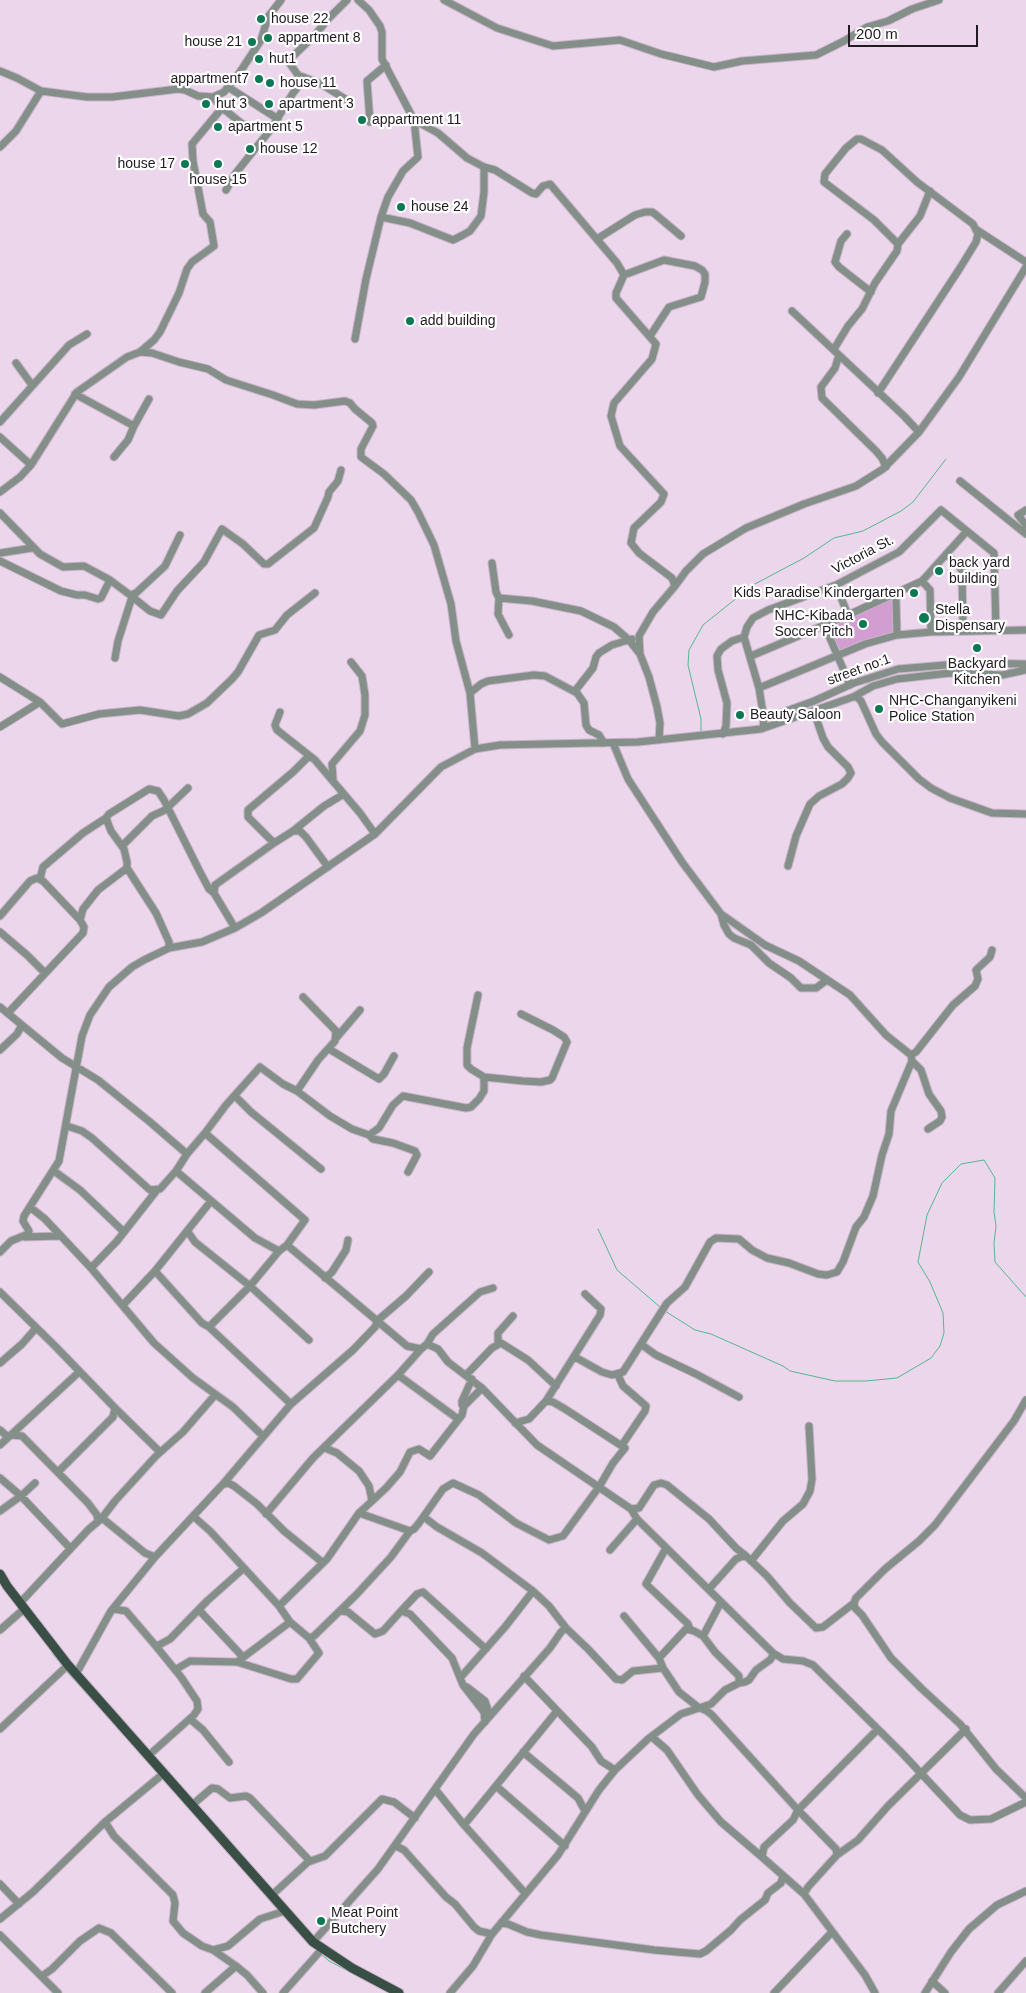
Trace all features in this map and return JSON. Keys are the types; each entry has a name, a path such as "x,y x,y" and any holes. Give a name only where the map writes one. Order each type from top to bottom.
{"main road":[{"path":"0,1574 22,1606 76,1674 313,1942 352,1968 400,1993"}],"street":[{"path":"0,71 41,91 112,97 178,89 198,96 213,97 224,92 256,48 261,40 268,16 281,0"},
{"path":"347,100 321,84 298,76 288,61 348,0"},
{"path":"355,339 364,287 381,217 389,195 396,187 403,171 418,157 414,120 382,59 382,32 380,26 369,10 358,0"},
{"path":"444,0 497,28 553,46 620,40 661,54 714,67 742,61 816,54 844,41 866,27 888,21 912,9 939,0"},
{"path":"370,122 367,81 386,65"},
{"path":"226,190 235,174 271,129 293,93 305,78"},
{"path":"228,87 278,119"},
{"path":"0,147 16,132 41,91"},
{"path":"213,97 233,118 247,126 271,129"},
{"path":"0,492 20,477 31,465 75,394 82,387 119,362 140,352 154,340 160,332 179,293 187,269 192,262 214,246 210,222 203,214 193,161 192,144 222,108"},
{"path":"414,120 431,128 457,150 484,167 495,170 536,194 543,186 550,184 617,263 624,275"},
{"path":"898,244 874,220 826,184 824,179 850,144 857,139 861,139 882,150 931,195 973,224 977,230 1026,262"},
{"path":"381,217 410,224 453,240 470,231 480,216 484,192 484,167"},
{"path":"834,349 848,326 862,309 897,251 898,244 920,216 931,195"},
{"path":"597,239 635,215 645,212 655,214 680,236"},
{"path":"878,393 976,242 977,230"},
{"path":"847,234 841,241 835,262 839,268 871,292"},
{"path":"650,336 669,307 701,297 705,282 702,270 695,266 664,260 624,275 616,293 616,298 650,336 657,347 652,359 614,403 611,416 620,446 664,494 661,502 634,528 631,543 640,553 672,578 675,586"},
{"path":"640,654 639,636 653,612 686,571 703,554 746,528 804,504 856,486 886,467 919,432 970,361 1026,267"},
{"path":"792,310 919,432"},
{"path":"0,421 69,345 87,334"},
{"path":"140,352 208,369 226,380 273,394 296,404 314,405 345,402 372,423 361,449 361,457 384,474 411,500 429,531 439,560 451,604 456,641 470,693 476,749"},
{"path":"840,355 835,368 821,387 822,398 876,451 886,467"},
{"path":"16,363 32,385"},
{"path":"75,394 134,426"},
{"path":"114,457 128,440 150,399"},
{"path":"0,436 31,465"},
{"path":"0,513 32,548 63,567 84,566 110,580 150,611 161,615 177,591 204,562 222,529 243,544 264,564 268,564 314,528 328,493 338,481 341,470"},
{"path":"960,481 1026,534"},
{"name":"Victoria St.","path":"744,637 748,624 758,615 836,585 899,552 941,510 967,531"},
{"path":"1026,510 1018,515 1026,525"},
{"path":"751,656 848,615 922,580 967,531 994,553 996,631"},
{"path":"115,658 131,596 166,566 180,535"},
{"path":"0,553 32,548"},
{"path":"946,554 959,566 962,572 963,631"},
{"path":"0,561 61,591 77,595 85,594 98,599 101,598 110,580"},
{"path":"492,563 496,592 499,598 498,614 508,635"},
{"path":"922,580 930,590 930,632"},
{"path":"836,585 848,615"},
{"path":"0,677 40,702 62,724 78,718 116,711 150,710 179,716 194,713 207,703 238,672 259,635 275,630 287,615 315,593"},
{"path":"894,594 896,600 897,635"},
{"path":"499,598 546,603 581,611 599,622 614,627 629,640 640,654 649,677 660,723 659,740"},
{"path":"824,624 850,684"},
{"path":"759,688 865,644 897,635 930,632 1026,630"},
{"path":"575,691 593,668 599,653 612,645 639,636"},
{"path":"723,734 726,726 727,703 718,670 717,656 721,649 732,641 744,637 759,688 764,719 763,728"},
{"path":"334,781 332,764 360,731 365,715 365,695 362,676 351,662"},
{"name":"street no:1","path":"764,719 850,684 884,673 917,666 969,663 1026,664"},
{"path":"25,1237 29,1231 23,1220 54,1171 61,1154 84,1030 97,1002 109,987 132,967 169,948 202,942 235,928 273,905 375,834 404,807 441,767 476,749 500,745 604,744 723,734 763,728 814,712 853,697 873,686 897,679 950,673 1002,675 1026,670"},
{"path":"470,693 480,684 488,681 534,675 545,676 575,691 584,704 586,725 589,730 599,736 604,744"},
{"path":"853,697 861,700 876,734 882,742 919,779 931,788 950,798 992,813 1026,814"},
{"path":"0,727 40,702"},
{"path":"280,712 275,724 276,730 309,756 334,781 375,834"},
{"path":"788,866 796,836 810,804 819,796 842,784 851,773 848,767 828,747 814,712"},
{"path":"613,743 631,785 682,862 721,914 768,947 799,961 850,995 921,1070 929,1094 941,1110 942,1117 940,1121 928,1129"},
{"path":"274,843 248,818 248,810 309,756"},
{"path":"122,846 152,816 168,806 188,788"},
{"path":"40,879 44,867 83,833 149,789 158,791 168,806 171,817 209,889 214,893 235,928"},
{"path":"214,893 215,885 219,881 293,831 324,806 344,794"},
{"path":"106,818 111,831 122,846 128,862 127,868 156,913 169,942 169,948"},
{"path":"293,831 300,831 303,834 328,867"},
{"path":"80,920 83,909 98,890 127,868"},
{"path":"0,916 30,881 37,878 83,925 83,933 8,1013"},
{"path":"721,914 724,925 734,938 751,945 768,963 791,978 801,988 816,988 827,980"},
{"path":"0,932 28,955 45,973"},
{"path":"575,1357 596,1370 618,1375 623,1372 642,1345 667,1303 685,1287 710,1242 714,1239 739,1239 752,1250 767,1258 789,1263 818,1274 836,1272 843,1262 856,1227 864,1217 873,1196 882,1155 889,1134 891,1111 911,1058 953,1005 975,986 978,979 976,970 990,956 992,950"},
{"path":"478,995 467,1048 467,1064 471,1069 484,1077 532,1082 550,1080 552,1078 567,1042 564,1037 553,1030 522,1014"},
{"path":"304,996 336,1031 336,1037"},
{"path":"0,1007 76,1068 98,1080 187,1154"},
{"path":"297,1091 318,1060 360,1010"},
{"path":"0,1050 17,1034 22,1025"},
{"path":"328,1049 379,1079 394,1056"},
{"path":"91,1268 124,1232 157,1190 176,1171 226,1105 260,1067 283,1084 297,1091 330,1116 356,1131 369,1135 373,1139 398,1144 415,1151 417,1155 408,1172"},
{"path":"369,1135 379,1128 393,1105 402,1096 445,1105 471,1107 484,1091 484,1077"},
{"path":"235,1096 251,1112 321,1169"},
{"path":"66,1126 82,1131 150,1190 157,1190"},
{"path":"206,1133 305,1220 287,1245 279,1251 250,1286 209,1327"},
{"path":"54,1171 80,1190 124,1232"},
{"path":"176,1171 255,1238 279,1251"},
{"path":"123,1305 156,1270 212,1200"},
{"path":"30,1207 46,1219 91,1268 154,1343 192,1378 233,1407 263,1436"},
{"path":"188,1232 195,1242 250,1286 309,1340"},
{"path":"0,1252 11,1241 25,1237 60,1236"},
{"path":"325,1278 332,1272 346,1250 348,1240"},
{"path":"287,1245 407,1346 438,1350 444,1359 482,1388 519,1424 537,1445 631,1509 636,1519 774,1654 783,1659 803,1661 813,1665 920,1773 954,1811 970,1820 991,1819 1026,1802"},
{"path":"156,1270 202,1323 209,1327 291,1404"},
{"path":"76,1674 111,1611 155,1557 222,1485 291,1404 353,1350 375,1328 378,1320 429,1272"},
{"path":"266,1514 313,1458 398,1375 424,1347 433,1334 480,1292 493,1288"},
{"path":"0,1292 160,1452"},
{"path":"519,1424 536,1413 546,1401 600,1315 601,1309 585,1294"},
{"path":"279,1606 335,1548 359,1513 400,1472 413,1449 419,1449 430,1456 462,1414 469,1377 498,1343 498,1334 513,1316"},
{"path":"0,1363 22,1344 36,1328"},
{"path":"498,1343 513,1348 556,1386"},
{"path":"642,1345 656,1355 738,1397"},
{"path":"0,1445 79,1372"},
{"path":"398,1375 458,1419"},
{"path":"309,1638 314,1636 341,1611 391,1557 410,1530 414,1529 424,1517 443,1489 453,1483 479,1495 516,1522 549,1540 565,1535 613,1462 625,1451 624,1446 646,1411 646,1406 623,1386 618,1375"},
{"path":"448,1412 463,1406 482,1388"},
{"path":"0,1630 70,1548 100,1519 160,1452 188,1427 215,1395"},
{"path":"631,1509 639,1508 654,1486 661,1483 667,1485 709,1519 816,1628 823,1627 854,1603 856,1598 884,1569 919,1541 935,1525 1014,1420 1026,1400"},
{"path":"546,1401 553,1402 624,1446"},
{"path":"58,1472 113,1417 115,1408"},
{"path":"749,1559 783,1521 803,1504 810,1491 812,1479 809,1426"},
{"path":"19,1428 22,1436 88,1503 100,1519 145,1553 155,1557"},
{"path":"0,1430 10,1436 22,1436"},
{"path":"325,1448 337,1453 359,1471 369,1486 372,1501"},
{"path":"0,1478 21,1496 70,1548"},
{"path":"222,1485 228,1482 234,1486 284,1532 322,1562"},
{"path":"0,1511 35,1483"},
{"path":"359,1513 410,1530"},
{"path":"175,1670 190,1661 240,1659 291,1679 297,1679 319,1653 309,1638 290,1622 279,1606 210,1531 193,1516"},
{"path":"424,1517 437,1527 482,1552 533,1591 549,1606 566,1628 619,1681 633,1671 662,1668"},
{"path":"610,1550 636,1519"},
{"path":"187,1523 201,1525"},
{"path":"666,1548 646,1584 688,1624 690,1629 703,1636 715,1652 738,1676 739,1683"},
{"path":"736,1548 737,1557"},
{"path":"145,1553 148,1566"},
{"path":"709,1589 737,1557 741,1556 749,1559"},
{"path":"155,1645 170,1639 198,1610 244,1568"},
{"path":"461,1681 533,1591"},
{"path":"341,1611 348,1612 375,1634 383,1631 417,1594 423,1592 486,1649"},
{"path":"121,1598 126,1611 175,1670 198,1704 196,1712 190,1719 148,1756"},
{"path":"703,1636 721,1602"},
{"path":"854,1603 854,1606 892,1658 966,1729 996,1769 1026,1798"},
{"path":"111,1611 114,1609 126,1611"},
{"path":"198,1610 240,1659"},
{"path":"401,1610 410,1614 448,1654 455,1664 461,1681 488,1719"},
{"path":"624,1616 658,1658 662,1668 679,1692 712,1715 836,1849 837,1855"},
{"path":"240,1659 290,1622"},
{"path":"313,1942 378,1869 458,1756 566,1628"},
{"path":"658,1658 683,1631 690,1629"},
{"path":"450,1993 472,1966 492,1934 564,1846 601,1787 615,1770 681,1714 711,1704 725,1690 749,1680 756,1670 770,1660 774,1654"},
{"path":"0,1729 68,1664"},
{"path":"524,1676 592,1747 601,1761 615,1770"},
{"path":"711,1704 712,1715"},
{"path":"464,1825 557,1711"},
{"path":"190,1719 229,1762"},
{"path":"804,1894 837,1855 858,1840 920,1773 966,1729"},
{"path":"762,1857 764,1847 793,1820 798,1810 877,1730"},
{"path":"652,1737 666,1750 721,1822 762,1857 782,1880 791,1883 804,1894 865,1975 875,1993"},
{"path":"523,1752 578,1798 585,1811"},
{"path":"0,1919 105,1822 164,1774"},
{"path":"496,1786 564,1846"},
{"path":"192,1805 212,1788 218,1789 230,1798 246,1796 309,1860"},
{"path":"436,1789 464,1825 525,1894"},
{"path":"272,1895 308,1862 325,1856 382,1799 394,1802 415,1818"},
{"path":"105,1822 114,1836 173,1895 176,1903 173,1921 177,1928 240,1969 263,1993"},
{"path":"396,1846 404,1850 446,1897 457,1906 474,1927 479,1931 492,1934"},
{"path":"501,1923 541,1936 700,1954 731,1930 782,1880"},
{"path":"0,1884 18,1904"},
{"path":"925,1993 969,1928 997,1905 1026,1890"},
{"path":"212,1950 230,1945 260,1919 285,1911"},
{"path":"42,1976 52,1969 80,1941 99,1928 111,1933 172,1993"},
{"path":"774,1993 832,1932"},
{"path":"0,1934 58,1993"},
{"path":"230,1945 233,1964"},
{"path":"283,1993 322,1949"},
{"path":"998,1993 1026,1961"},
{"path":"205,1993 233,1964"},
{"path":"932,1982 945,1993"}],"shaded area":[{"name":"NHC-Kibada Soccer Pitch","path":"889,598 893,599 894,633 840,651 838,650 829,630 831,625"}],"waterway":[{"path":"701,732 701,719 688,665 689,650 703,625 753,585 804,558 834,538 863,531 901,511 913,502 946,459"},
{"path":"665,1311 695,1330 711,1334 783,1366 790,1371 835,1381 897,1378 931,1358 940,1346 944,1333 943,1313 930,1282 918,1262 927,1215 942,1183 961,1164 984,1160 995,1178 995,1262 1026,1297"},
{"path":"598,1229 617,1270 660,1307"},
{"path":"52,1653 63,1667"},
{"path":"65,1670 101,1709"},
{"path":"240,1866 278,1910"},
{"path":"282,1915 307,1941"},
{"path":"321,1954 329,1961 367,1981"}],"place":[{"name":"house 22","path":"261,19"},
{"name":"appartment 8","path":"268,38"},
{"name":"house 21","path":"252,42"},
{"name":"hut1","path":"259,59"},
{"name":"appartment7","path":"259,79"},
{"name":"house 11","path":"270,83"},
{"name":"hut 3","path":"206,104"},
{"name":"apartment 3","path":"269,104"},
{"name":"appartment 11","path":"362,120"},
{"name":"apartment 5","path":"218,127"},
{"name":"house 12","path":"250,149"},
{"name":"house 17","path":"185,164"},
{"name":"house 15","path":"218,164"},
{"name":"house 24","path":"401,207"},
{"name":"add building","path":"410,321"},
{"name":"back yard building","path":"939,571"},
{"name":"Kids Paradise Kindergarten","path":"914,593"},
{"name":"Stella Dispensary","path":"924,618"},
{"name":"NHC-Kibada Soccer Pitch","path":"863,624"},
{"name":"Backyard Kitchen","path":"977,648"},
{"name":"NHC-Changanyikeni Police Station","path":"879,709"},
{"name":"Beauty Saloon","path":"740,715"},
{"name":"Meat Point Butchery","path":"321,1921"}]}
